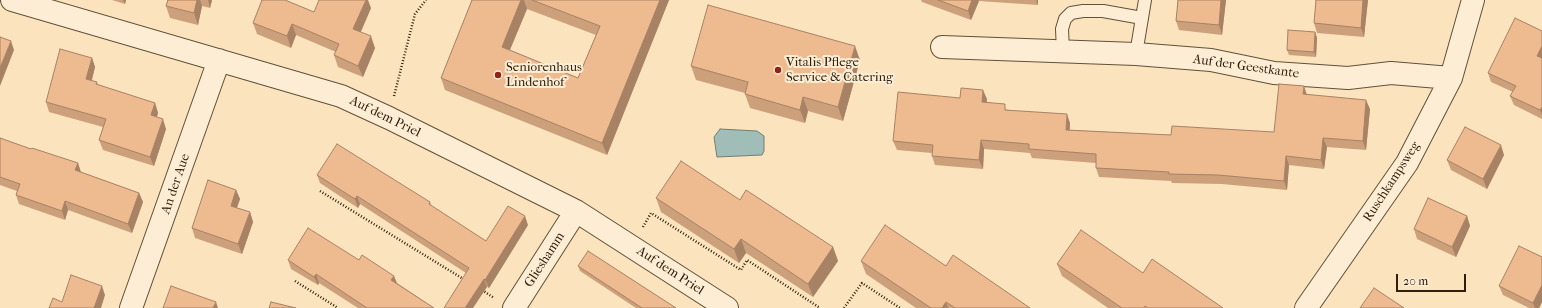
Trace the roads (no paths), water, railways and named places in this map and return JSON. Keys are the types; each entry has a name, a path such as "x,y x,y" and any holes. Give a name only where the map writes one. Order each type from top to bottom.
{"street":[{"name":"Auf dem Priel","path":"12,0 341,96 389,118 576,211 727,308"},
{"name":"Ruschkampsweg","path":"1306,308 1407,163 1451,78 1473,0"},
{"name":"Auf der Geestkante","path":"942,47 1136,54 1210,60 1274,73 1348,78 1391,73 1451,78"},
{"name":"An der Aue","path":"131,308 219,60"},
{"name":"Glieshamm","path":"505,304 576,211"}],"lane":[{"path":"1136,54 1145,0"},
{"path":"1063,52 1062,29 1065,19 1071,14 1083,10 1103,11 1142,18"}],"water":[{"path":"720,129 757,131 764,136 764,151 762,155 717,157 714,137"}],"place":[{"name":"Vitalis Pflege Service & Catering","path":"778,70"},
{"name":"Seniorenhaus Lindenhof","path":"498,75"}]}
